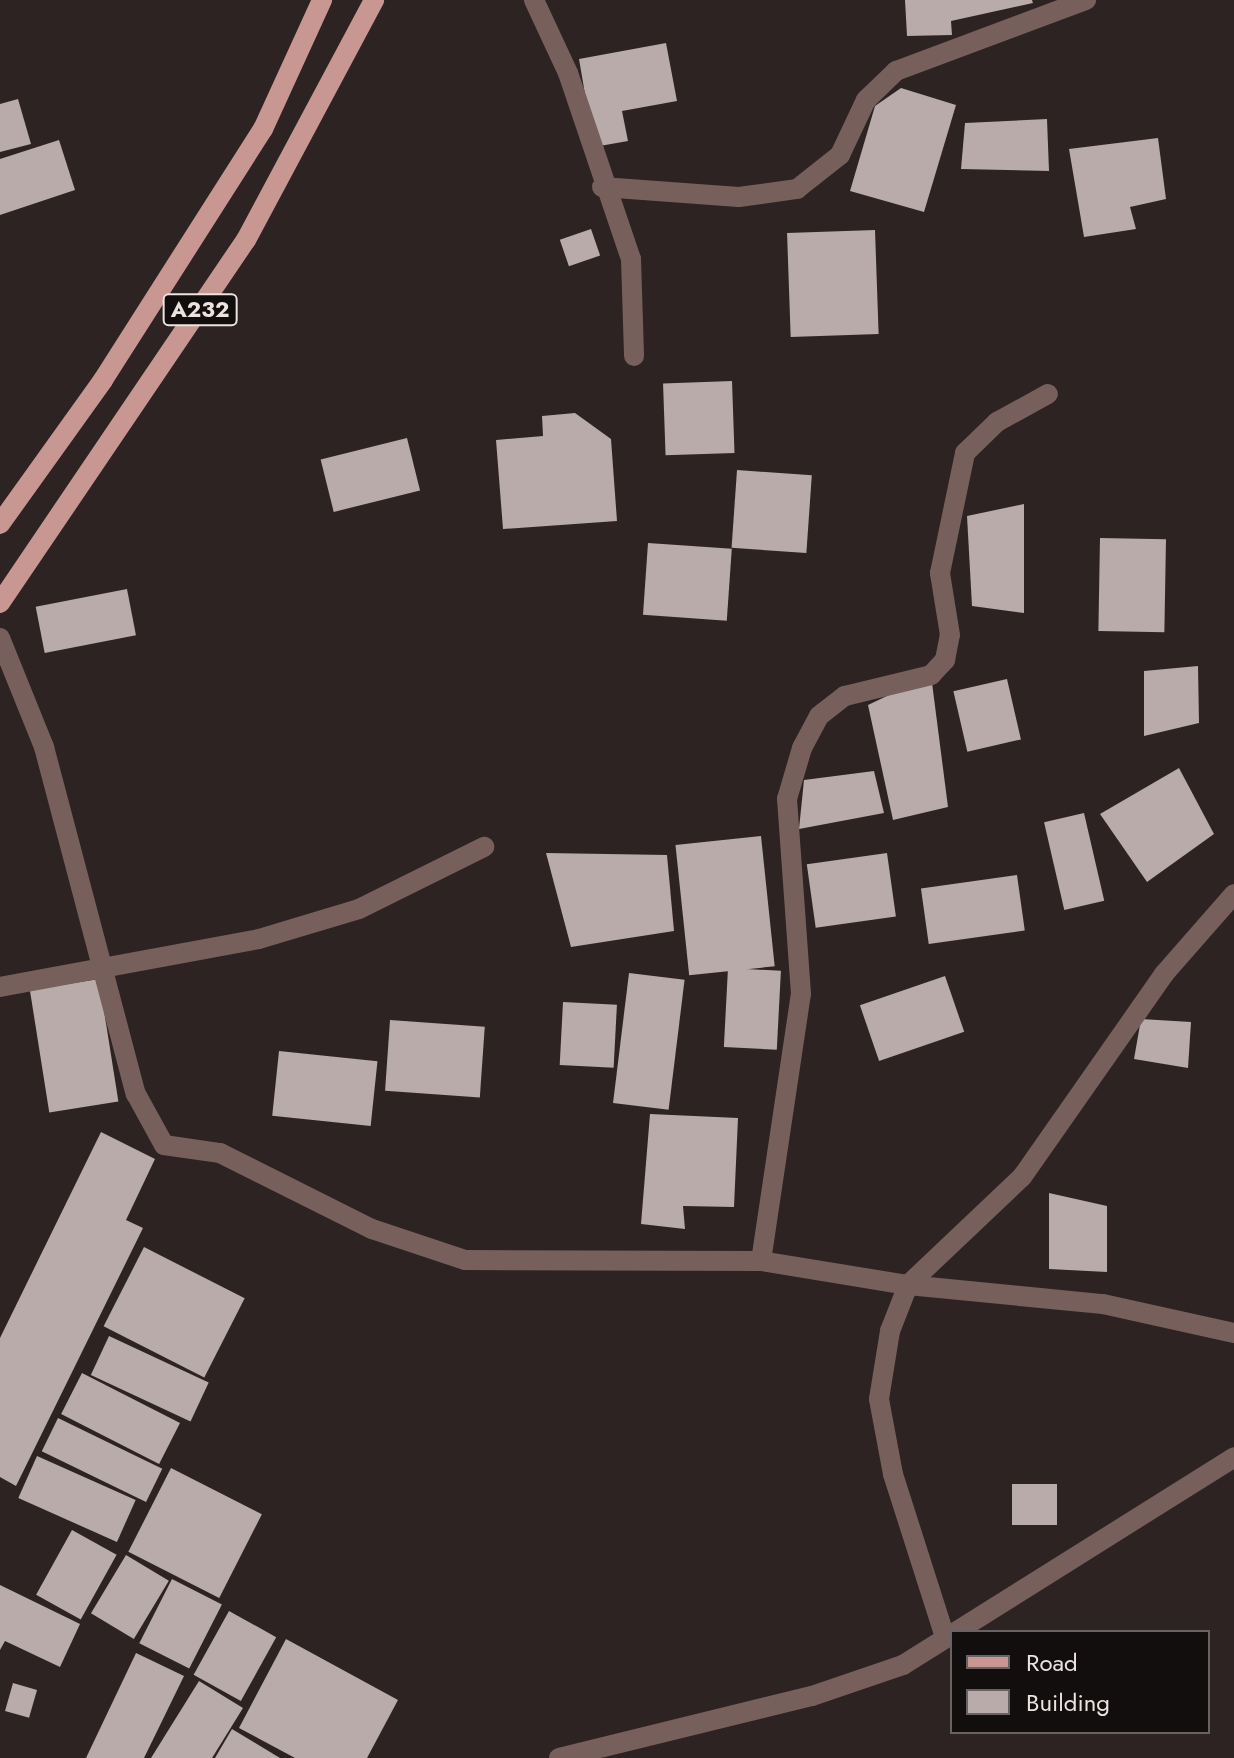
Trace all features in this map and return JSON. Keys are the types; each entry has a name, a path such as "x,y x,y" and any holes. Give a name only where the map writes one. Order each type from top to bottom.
{"main road":[{"name":"A232","path":"0,524 103,380 263,129 322,0"},
{"name":"A232","path":"0,603 246,240 374,0"}],"street":[{"path":"534,0 568,73 602,187 631,259 634,356"},
{"path":"602,187 739,197 797,189 840,155 866,100 896,71 1086,0"},
{"path":"761,1261 801,994 787,799 802,748 819,716 845,696 931,675 945,660 950,635 940,573 965,453 997,422 1048,394"},
{"path":"0,638 44,747 106,963 136,1094 164,1145 220,1153 372,1229 465,1260 761,1261 908,1285 1103,1304 1234,1333"},
{"path":"0,987 106,963 274,935 359,909 484,847"},
{"path":"944,1634 904,1514 879,1399 890,1331 908,1285 1022,1177 1164,974 1234,894"},
{"path":"951,1630 1234,1457"},
{"path":"559,1758 812,1696 903,1665 950,1630"}],"building":[{"path":"905,0 1032,0 1033,3 951,21 952,35 907,36"},
{"path":"666,43 677,101 622,111 628,141 594,147 579,59"},
{"path":"901,88 956,105 924,212 850,191 875,106"},
{"path":"18,99 31,144 0,152 0,104"},
{"path":"1047,119 1049,171 961,169 965,123"},
{"path":"1158,138 1166,199 1130,207 1136,229 1084,237 1069,149"},
{"path":"59,140 75,190 0,215 0,159"},
{"path":"591,229 600,255 569,266 560,240"},
{"path":"875,230 879,334 791,337 787,233"},
{"path":"732,381 735,453 666,455 663,383"},
{"path":"575,413 611,439 617,521 503,529 496,440 543,436 542,416"},
{"path":"407,438 420,490 334,512 321,460"},
{"path":"737,470 812,475 806,553 732,548"},
{"path":"1024,504 1024,613 972,606 967,516"},
{"path":"1100,538 1166,539 1164,632 1098,631"},
{"path":"648,543 732,549 727,621 643,615"},
{"path":"127,589 136,635 45,653 36,607"},
{"path":"1198,666 1199,723 1144,736 1144,671"},
{"path":"931,675 948,807 893,820 868,705"},
{"path":"1007,679 1021,739 967,752 953,691"},
{"path":"1179,768 1214,834 1147,882 1100,814"},
{"path":"874,771 884,813 799,829 804,780"},
{"path":"1084,813 1104,901 1064,910 1044,822"},
{"path":"761,836 775,966 689,975 675,845"},
{"path":"546,853 667,855 674,931 571,947"},
{"path":"887,853 896,916 816,928 807,864"},
{"path":"1017,875 1025,930 929,944 921,888"},
{"path":"728,968 781,971 777,1050 724,1047"},
{"path":"629,973 685,980 669,1110 613,1103"},
{"path":"945,976 964,1032 879,1061 860,1005"},
{"path":"99,979 118,1101 49,1112 30,990"},
{"path":"563,1002 617,1005 614,1068 560,1065"},
{"path":"1141,1019 1191,1022 1188,1068 1134,1059"},
{"path":"390,1020 485,1027 480,1097 385,1091"},
{"path":"279,1051 377,1061 371,1126 272,1116"},
{"path":"650,1114 738,1118 734,1207 683,1206 685,1229 641,1224"},
{"path":"101,1132 155,1159 126,1220 143,1228 16,1486 0,1477 0,1338"},
{"path":"1049,1193 1107,1206 1107,1272 1049,1269"},
{"path":"144,1247 245,1298 204,1378 104,1326"},
{"path":"109,1336 209,1382 191,1421 91,1375"},
{"path":"82,1373 180,1423 159,1464 61,1414"},
{"path":"58,1418 162,1469 146,1502 42,1451"},
{"path":"37,1456 136,1500 117,1542 18,1498"},
{"path":"171,1468 262,1514 219,1598 128,1552"},
{"path":"1012,1484 1057,1484 1057,1525 1012,1525"},
{"path":"72,1530 117,1555 81,1619 36,1595"},
{"path":"126,1555 169,1581 134,1639 91,1613"},
{"path":"172,1579 222,1604 189,1669 139,1643"},
{"path":"0,1585 80,1624 60,1667 5,1641 0,1650"},
{"path":"229,1611 276,1637 241,1701 194,1675"},
{"path":"286,1639 398,1700 367,1758 295,1758 239,1728"},
{"path":"136,1653 184,1676 144,1758 86,1758"},
{"path":"199,1681 243,1708 212,1758 151,1758"},
{"path":"13,1683 37,1690 29,1718 5,1711"},
{"path":"232,1729 280,1758 215,1758"}]}
